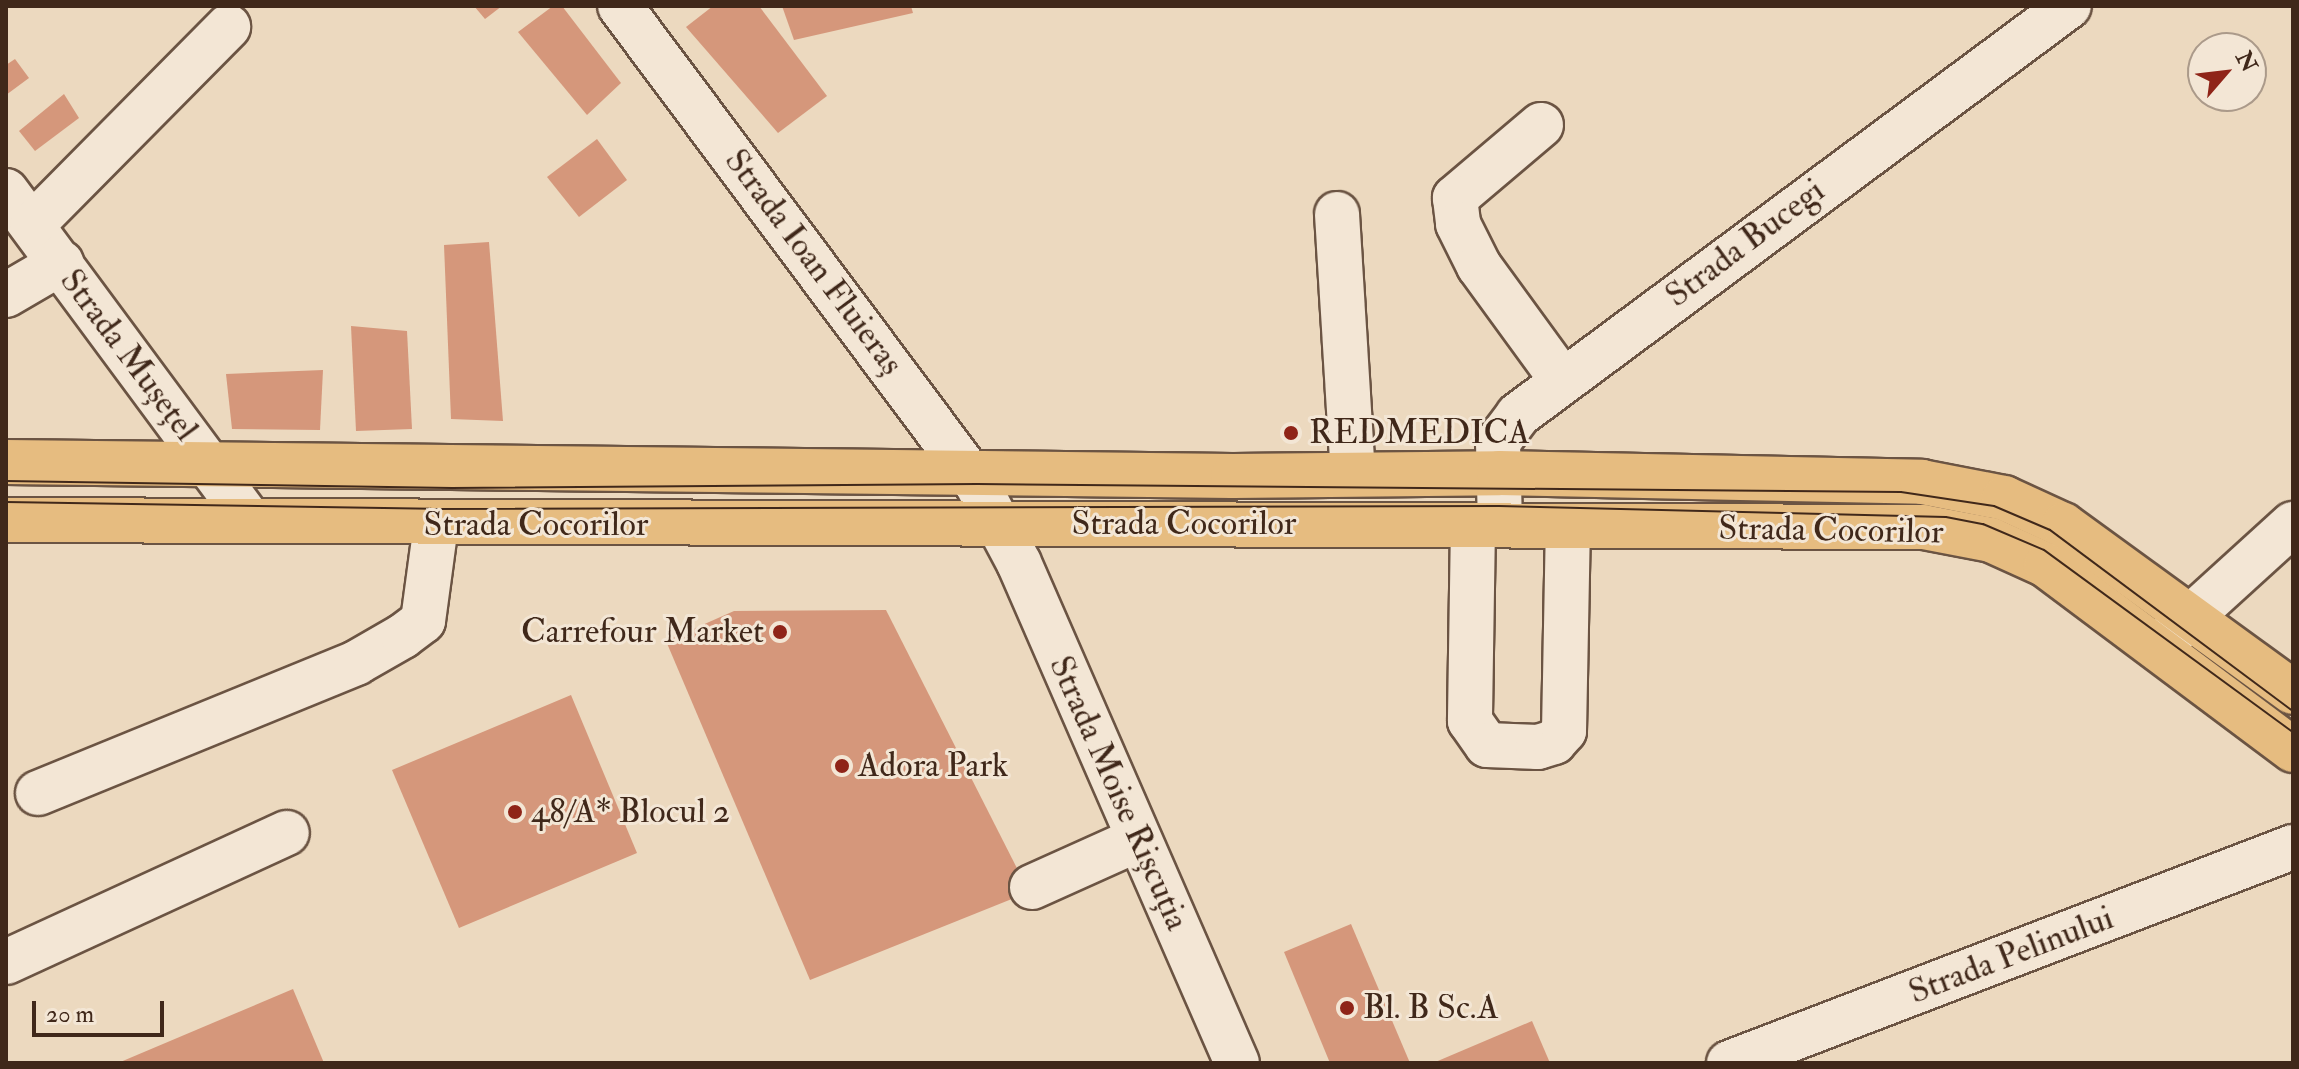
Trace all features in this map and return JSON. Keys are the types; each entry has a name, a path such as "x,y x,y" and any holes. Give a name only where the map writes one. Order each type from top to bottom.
{"main road":[{"name":"Strada Cocorilor","path":"6,462 1499,473 1853,478 1966,489 2035,509 2063,525 2293,692"},
{"name":"Strada Cocorilor","path":"6,520 436,525 999,523 1923,527 1971,534 2046,565 2293,750"}],"street":[{"name":"Strada Ioan Fluieraș","path":"620,6 969,471 999,523"},
{"name":"Strada Bucegi","path":"1568,526 1564,731 1554,742 1538,747 1487,745 1470,721 1486,525 1499,473 1498,442 1505,427 1562,380 2069,6"},
{"path":"32,225 228,27"},
{"path":"1541,125 1455,198 1458,224 1479,266 1562,380"},
{"name":"Strada Mușețel","path":"6,191 250,521"},
{"path":"1337,214 1353,474"},
{"path":"6,295 61,263"},
{"name":"Strada Moise Rișcuția","path":"999,523 1237,1063"},
{"path":"2157,648 2293,524"},
{"path":"38,793 356,663 403,636 423,621 436,525"},
{"path":"6,962 287,833"},
{"path":"1032,887 1139,839"},
{"name":"Strada Pelinului","path":"1729,1063 2293,847"}],"building":[{"path":"474,6 502,6 485,19"},
{"path":"553,6 562,6 621,83 587,115 518,32"},
{"path":"713,6 759,6 827,96 778,133 686,27"},
{"path":"782,6 911,6 913,13 794,40"},
{"path":"15,59 29,78 6,95 6,65"},
{"path":"64,94 79,118 35,151 19,131"},
{"path":"597,139 627,180 579,217 547,177"},
{"path":"489,242 503,421 451,419 444,245"},
{"path":"351,326 407,331 412,429 356,431"},
{"path":"323,370 320,430 232,429 226,374"},
{"name":"Adora Park","path":"886,610 1029,892 810,980 666,641 734,611"},
{"name":"48/A* Blocul 2","path":"571,695 637,853 459,928 392,770"},
{"name":"Bl. B Sc.A","path":"1351,924 1410,1063 1330,1063 1284,952"},
{"path":"293,989 324,1063 118,1063"},
{"path":"1532,1021 1550,1063 1433,1063"}],"tram line":[{"path":"6,481 452,488 977,484 1901,492 1994,506 2050,530 2293,711"},
{"path":"6,502 431,509 1499,506 1946,517 1983,524 2044,550 2293,732"}],"place":[{"name":"REDMEDICA","path":"1291,433"},
{"name":"Carrefour Market","path":"780,632"},
{"name":"Adora Park","path":"842,766"},
{"name":"48/A* Blocul 2","path":"515,812"},
{"name":"Bl. B Sc.A","path":"1347,1008"}]}
